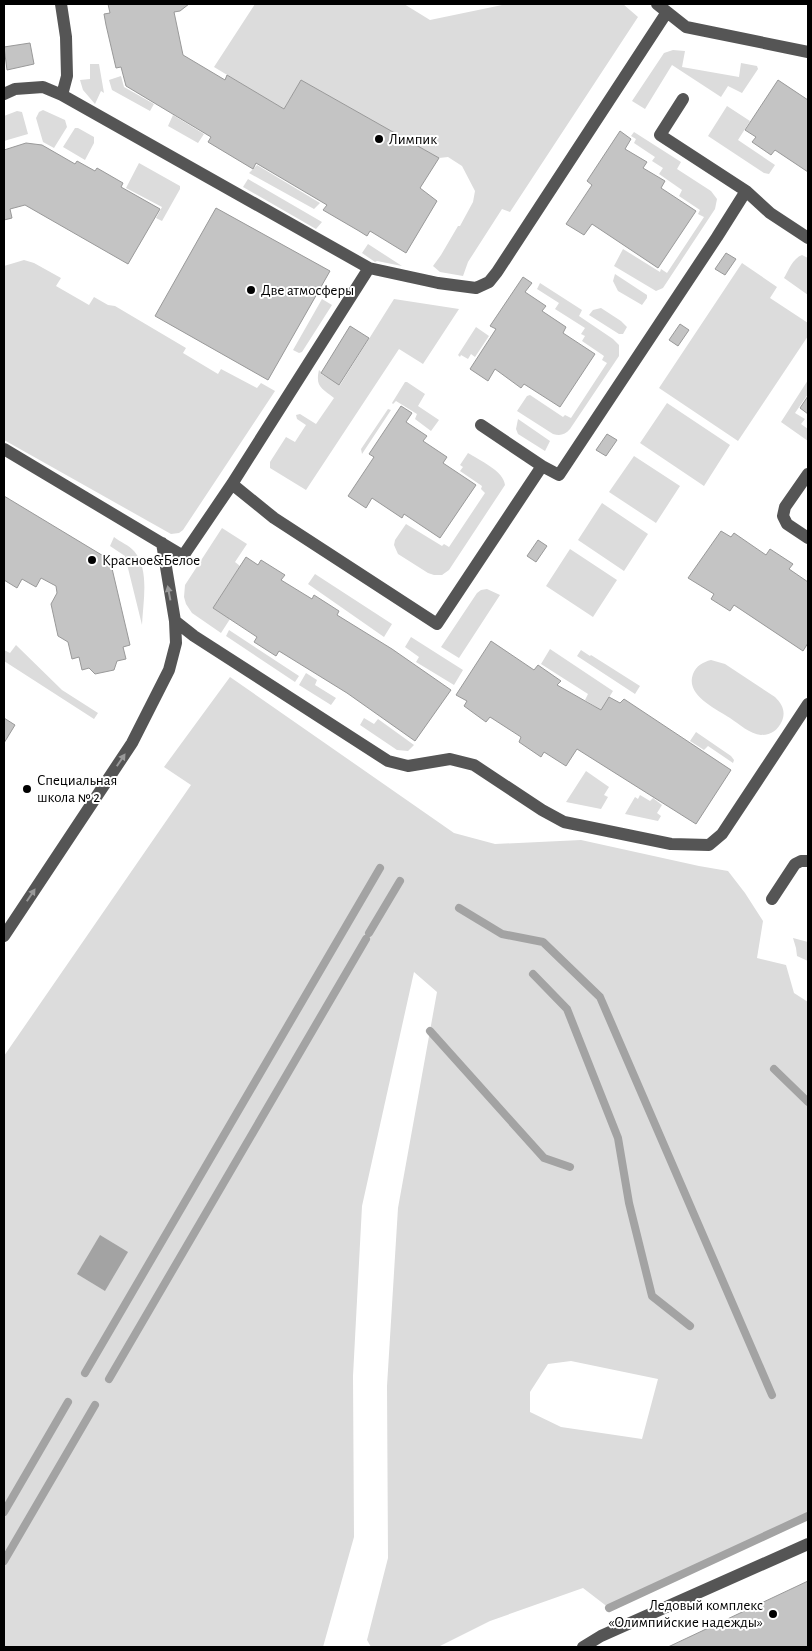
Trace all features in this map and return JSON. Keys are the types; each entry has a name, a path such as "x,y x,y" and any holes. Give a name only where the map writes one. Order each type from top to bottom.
{"street":[{"path":"61,4 66,37 67,76 62,95"},
{"path":"657,4 686,27 808,52"},
{"path":"4,94 15,89 43,87 62,95 369,268 438,283 476,288 489,282 498,272 667,12"},
{"path":"683,99 660,135 746,191 770,213 808,238"},
{"path":"481,425 542,466 559,475 746,191"},
{"path":"4,449 183,556 232,484 369,268"},
{"path":"232,484 274,518 437,624 542,466"},
{"path":"808,474 785,507 783,516 787,524 808,538"},
{"path":"4,936 132,743 169,670 176,643 175,621 162,543"},
{"path":"175,621 194,636 388,761 408,766 450,759 474,765 542,810 564,822 671,844 709,845 722,834 808,704"},
{"path":"772,899 795,864 801,861 808,861"},
{"path":"583,1647 604,1642 638,1620 808,1544"}],"shaded area":[{"path":"255,4 404,4 430,20 507,4 623,4 638,17 510,212 502,209 468,262 463,276 440,272 433,266 458,226 460,226 473,202 475,191 462,166 448,157 439,158 301,80 284,109 214,67"},
{"path":"673,50 685,51 682,67 739,77 741,63 757,66 758,69 742,93 728,86 721,97 672,65 645,109 632,101 664,53"},
{"path":"90,64 99,64 104,93 101,91 95,104 83,90 80,80 90,79"},
{"path":"121,76 124,87 154,104 150,111 112,90 109,80"},
{"path":"727,106 750,121 738,140 775,165 769,174 764,173 708,136"},
{"path":"43,110 65,120 67,127 54,148 43,142 36,118 39,112"},
{"path":"17,111 22,112 28,134 4,141 4,116"},
{"path":"173,115 204,134 198,143 168,126"},
{"path":"75,128 94,137 94,143 85,160 63,147"},
{"path":"634,132 681,162 677,169 711,191 717,199 715,209 663,288 656,291 614,266 623,249 660,272 661,269 667,273 704,217 698,214 700,210 679,196 682,190 659,174 663,168 652,161 655,157 634,143 636,139 631,136"},
{"path":"139,163 180,186 162,221 156,218 162,207 126,188"},
{"path":"257,165 320,203 314,209 249,173"},
{"path":"248,179 322,222 316,229 243,187"},
{"path":"368,244 402,266 375,262 362,253"},
{"path":"802,255 808,258 808,295 784,278 793,262"},
{"path":"24,260 34,263 61,278 56,286 89,305 94,297 108,305 115,306 186,348 183,353 218,374 221,369 257,388 261,383 275,391 183,530 179,533 171,534 4,440 4,266"},
{"path":"742,263 777,287 770,298 808,323 808,336 738,441 659,388"},
{"path":"615,274 647,295 642,305 618,291 613,281"},
{"path":"540,283 582,310 579,316 619,345 619,356 570,429 560,435 553,434 517,411 527,396 530,395 563,417 565,415 571,418 607,363 602,360 604,356 582,341 585,336 581,334 585,328 555,309 559,303 537,289"},
{"path":"322,299 332,305 302,352 299,353 293,350"},
{"path":"394,299 459,309 423,364 399,349 306,490 270,468 270,462 286,437 295,442 306,425 297,419 296,415 300,414 316,424 334,398 320,387 318,380 319,370 321,374 340,385"},
{"path":"601,308 627,327 623,334 619,334 589,315 593,310"},
{"path":"476,327 489,336 475,357 471,354 468,359 461,355 460,357 458,355"},
{"path":"808,380 808,394 795,413 805,419 801,424 808,429 808,441 781,422"},
{"path":"405,382 425,394 418,406 439,420 431,431 415,419 417,414 396,401 392,403"},
{"path":"667,403 730,445 704,486 640,443"},
{"path":"388,409 391,410 362,454 361,449"},
{"path":"518,419 550,441 545,451 518,434 516,429"},
{"path":"468,453 496,471 504,480 505,485 449,570 442,575 434,575 398,554 394,545 395,540 406,524 442,546 444,544 449,547 485,493 481,489 482,486 460,471 463,467 460,465"},
{"path":"634,456 680,486 656,523 609,492"},
{"path":"602,503 648,534 624,571 578,540"},
{"path":"222,528 247,544 235,562 240,566 213,608 230,619 221,633 192,613 184,597 185,585"},
{"path":"114,537 134,551 142,567 144,586 142,625 125,556 110,546"},
{"path":"570,549 617,580 593,617 546,586"},
{"path":"315,574 392,624 384,637 308,584"},
{"path":"487,589 500,595 459,658 441,647 477,593"},
{"path":"229,630 299,676 295,682 226,636"},
{"path":"411,637 463,670 454,685 416,662 419,657 405,647"},
{"path":"16,645 62,690 98,713 94,719 4,661 4,650 10,653"},
{"path":"550,649 613,691 601,710 585,700 588,694 541,664"},
{"path":"581,650 640,686 635,694 577,656"},
{"path":"711,660 725,664 775,697 783,708 784,714 782,721 776,729 765,735 753,733 710,706 698,695 693,688 693,674 700,665"},
{"path":"306,673 317,680 315,685 336,698 331,705 299,685"},
{"path":"230,677 454,833 495,844 581,840 728,871 763,921 757,958 786,965 794,993 808,1002 808,1516 609,1608 583,1588 490,1621 438,1647 371,1647 367,1640 388,1558 387,1386 398,1208 437,992 414,972 362,1206 353,1376 354,1537 323,1647 4,1647 4,1056 191,785 164,767","holes":["571,1361 658,1379 642,1439 561,1427 530,1412 530,1392 548,1364"]},
{"path":"364,718 374,724 378,719 414,745 408,751 397,750 360,725"},
{"path":"696,732 731,756 734,760 733,763 708,746 704,750 690,741"},
{"path":"586,771 609,787 604,795 608,797 601,809 566,802"},
{"path":"640,795 650,801 653,798 662,805 657,813 661,816 658,821 625,814 635,797 638,799"},
{"path":"793,938 808,942 808,961 797,956"},
{"path":"100,1235 128,1252 105,1291 77,1274"}],"building":[{"path":"108,4 189,4 180,11 174,12 183,55 225,80 227,75 284,109 301,80 439,158 420,188 437,201 406,253 370,231 367,236 323,210 327,205 256,163 253,169 208,142 211,137 126,86 121,67 116,68 106,25 104,14 110,13"},
{"path":"30,43 34,64 7,70 4,47"},
{"path":"778,80 808,100 808,172 775,150 771,155 752,142 756,137 745,130"},
{"path":"620,131 631,139 625,149 647,162 643,168 665,181 661,188 696,211 658,268 592,224 584,235 566,224 592,185 587,181"},
{"path":"26,143 42,145 75,164 77,161 95,171 97,168 123,183 121,187 160,209 128,264 25,205 10,209 12,218 4,220 4,150"},
{"path":"216,208 330,271 268,380 155,316"},
{"path":"726,253 736,259 725,275 715,269"},
{"path":"523,277 532,283 525,292 546,306 542,311 566,327 563,333 595,354 560,407 524,384 521,388 495,369 488,381 470,369 496,329 490,326"},
{"path":"680,324 689,330 678,346 669,340"},
{"path":"350,326 369,338 339,385 321,373"},
{"path":"808,396 808,414 800,408"},
{"path":"401,406 412,413 406,422 427,436 423,441 447,457 443,463 476,485 440,538 404,514 402,518 372,498 366,508 348,496 374,457 369,454"},
{"path":"607,434 617,440 606,456 596,450"},
{"path":"4,496 110,560 130,645 123,647 126,659 117,661 114,670 95,674 89,668 82,670 79,657 72,659 68,642 58,636 51,604 57,593 56,586 41,578 36,587 22,579 17,588 4,580"},
{"path":"721,531 731,537 734,533 766,555 770,549 793,564 789,569 808,582 808,643 803,651 734,605 730,611 711,599 714,594 688,578"},
{"path":"538,540 547,546 536,562 527,556"},
{"path":"246,557 258,565 261,560 285,575 281,580 312,599 314,595 339,611 337,615 392,649 451,690 415,741 347,693 279,651 276,656 254,642 257,637 213,608"},
{"path":"491,641 534,670 538,665 561,681 557,685 601,710 609,697 620,703 624,699 731,770 696,824 577,749 566,766 544,752 541,757 519,742 521,737 490,717 486,722 464,706 467,701 456,695"},
{"path":"4,718 15,725 4,743"},
{"name":"Ледовый комплекс «Олимпийские надежды»","path":"808,1581 808,1647 668,1647"}],"waterway":[{"path":"85,1373 380,868"},
{"path":"369,933 400,881"},
{"path":"459,908 502,934 543,942 600,997 772,1395"},
{"path":"109,1379 366,939"},
{"path":"533,974 567,1009 618,1138 629,1203 652,1296 690,1326"},
{"path":"430,1031 544,1158 570,1167"},
{"path":"774,1069 808,1102"},
{"path":"4,1512 68,1402"},
{"path":"4,1561 95,1405"},
{"path":"609,1608 808,1516"}],"place":[{"name":"Лимпик","path":"379,139"},
{"name":"Две атмосферы","path":"251,290"},
{"name":"Красное&Белое","path":"92,560"},
{"name":"Специальная школа № 2","path":"27,789"},
{"name":"Ледовый комплекс «Олимпийские надежды»","path":"773,1614"}]}
